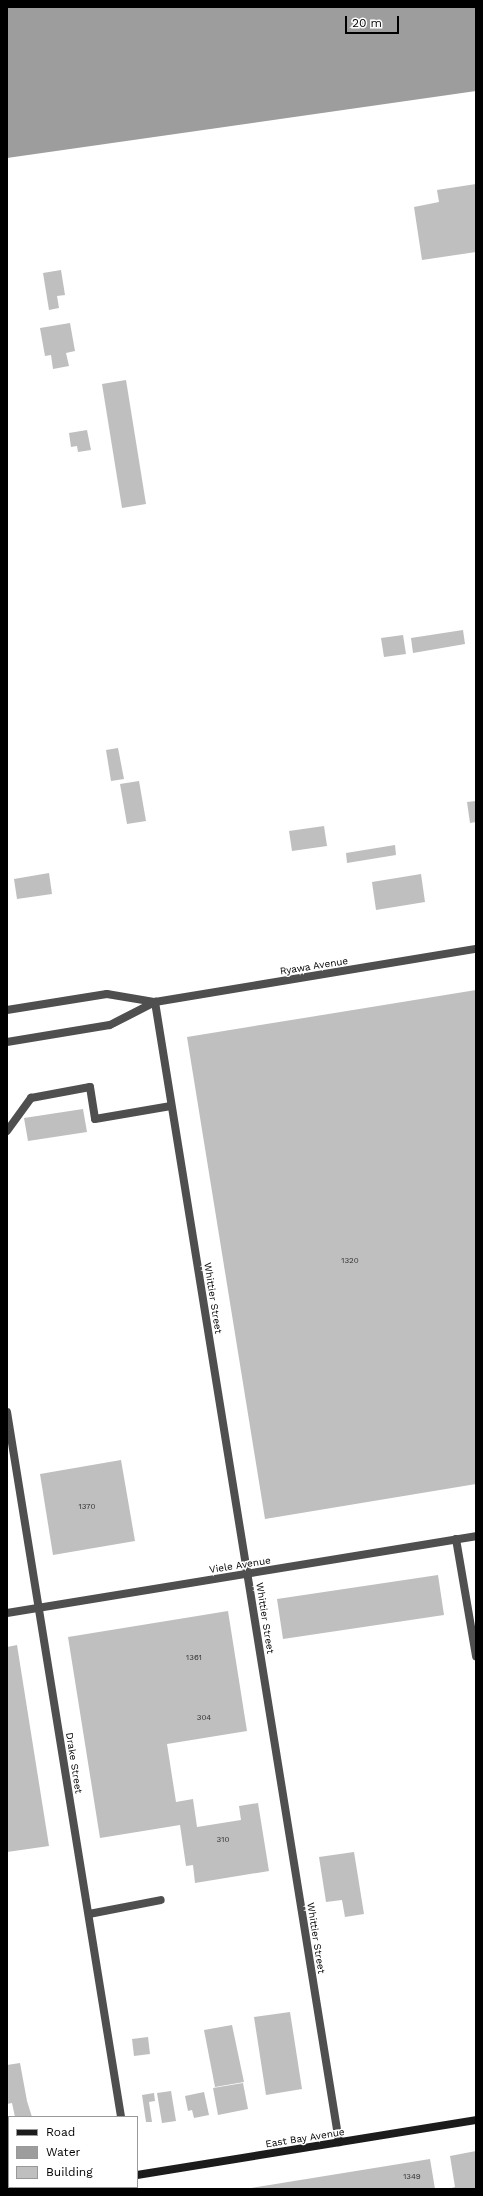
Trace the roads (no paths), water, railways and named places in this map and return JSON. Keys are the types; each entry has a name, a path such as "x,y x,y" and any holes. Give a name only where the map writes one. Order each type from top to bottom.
{"main road":[{"name":"East Bay Avenue","path":"138,2175 476,2120"},
{"path":"25,2189 36,2188"}],"street":[{"name":"Ryawa Avenue","path":"7,1042 110,1025 155,1002 476,949"},
{"name":"Ryawa Avenue","path":"7,1010 107,994 155,1002"},
{"name":"Whittier Street","path":"155,1002 339,2142"},
{"path":"7,1131 31,1098 90,1087 95,1119 171,1106"},
{"name":"Drake Street","path":"7,1412 121,2116"},
{"name":"Viele Avenue","path":"7,1613 476,1536"},
{"path":"456,1539 476,1656"},
{"path":"89,1914 161,1900"}],"water":[{"path":"7,7 476,7 476,91 7,158"}]}
